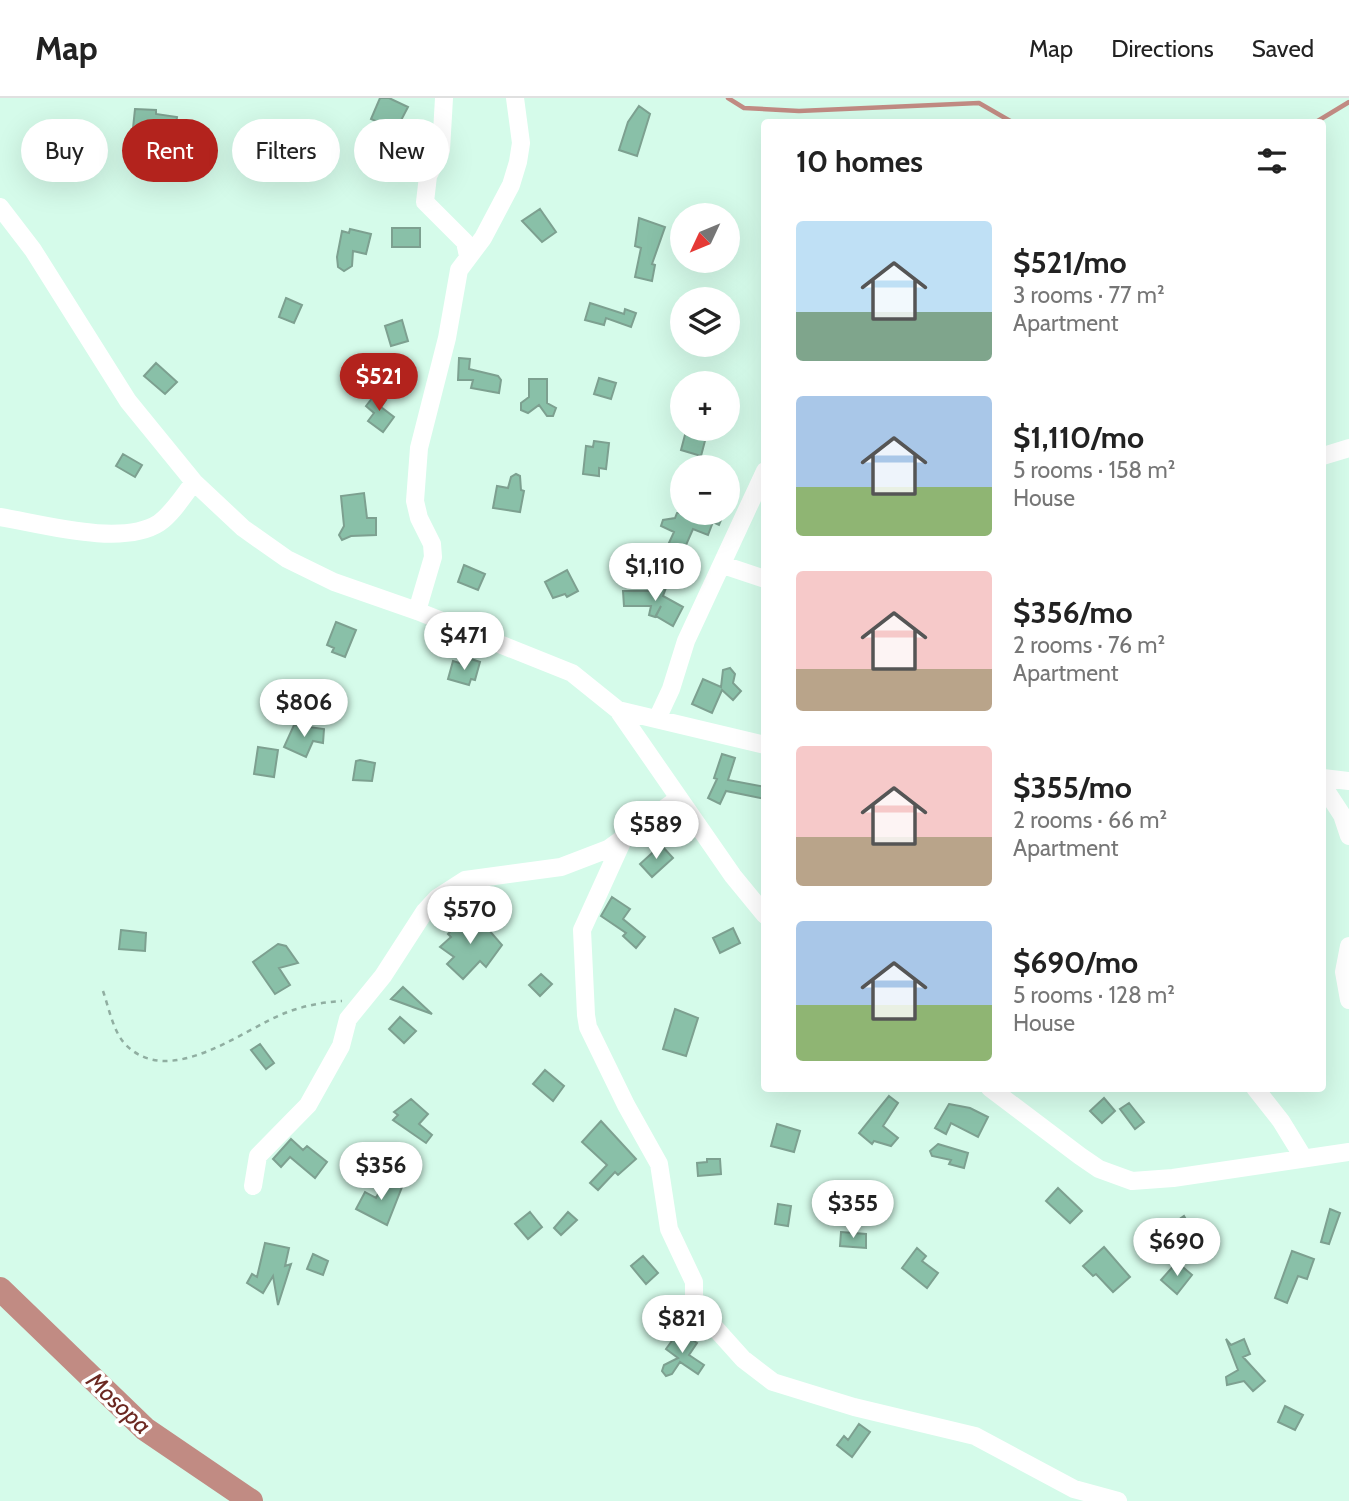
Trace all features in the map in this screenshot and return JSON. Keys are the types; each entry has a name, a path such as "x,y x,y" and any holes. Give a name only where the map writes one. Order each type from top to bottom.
{"street":[{"path":"444,98 441,150 428,176 425,202 465,242 468,256"},
{"path":"417,611 433,557 432,544 419,519 415,501 415,472 460,270 488,228 511,185 518,162 521,143 515,98"},
{"path":"0,207 33,250 128,401 194,482 243,528 287,559 334,582 417,611 572,673 618,710 761,910"},
{"path":"1326,455 1349,448"},
{"path":"657,719 671,690 686,641 761,480"},
{"path":"0,517 97,532 137,532 161,522 194,482"},
{"path":"723,565 761,578"},
{"path":"618,710 761,744"},
{"path":"1326,778 1349,781"},
{"path":"1326,791 1342,815 1349,834"},
{"path":"253,1185 258,1156 308,1105 341,1046 348,1019 383,976 425,911 455,884 465,880 561,867 622,842 679,798"},
{"path":"622,842 582,930 586,1015 588,1027 625,1105 659,1164 669,1229 694,1282 694,1301 699,1310 743,1359 773,1382 854,1407 975,1436 1074,1489 1118,1501"},
{"path":"1349,946 1344,972 1349,1000"},
{"path":"995,1092 1089,1163 1132,1181 1173,1178 1349,1152"},
{"path":"1258,1092 1281,1121 1303,1157"}],"path":[{"path":"103,991 116,1027 126,1045 144,1058 180,1060 214,1051 285,1013 321,1002 363,1000"}],"building":[{"path":"380,98 389,98 408,107 402,119 371,119"},
{"path":"639,106 650,114 637,156 619,150 628,122"},
{"path":"135,109 156,110 156,114 177,117 177,119 134,119"},
{"path":"540,209 556,232 542,242 522,221"},
{"path":"639,218 665,227 652,264 655,265 652,281 635,277 641,248 635,246"},
{"path":"392,228 420,228 420,247 392,247"},
{"path":"350,229 371,234 366,254 353,251 352,266 344,271 338,267 337,257 342,231 349,233"},
{"path":"286,298 302,305 294,323 279,317"},
{"path":"590,303 624,314 625,309 636,313 631,327 606,318 604,325 585,320"},
{"path":"402,320 408,341 391,346 385,326"},
{"path":"459,358 470,359 469,369 498,376 501,380 499,393 471,388 473,380 458,380"},
{"path":"156,363 177,382 165,394 144,376"},
{"path":"599,378 616,383 611,399 594,394"},
{"path":"529,379 547,379 547,403 556,408 553,416 547,416 539,405 528,413 521,410 521,403 529,397"},
{"path":"376,393 386,400 381,407 394,417 383,432 368,421 374,413 366,406"},
{"path":"594,441 609,443 606,469 599,468 599,476 583,474 586,446 593,447"},
{"path":"683,441 705,441 701,455 681,450"},
{"path":"123,454 142,465 135,477 116,466"},
{"path":"516,474 520,476 521,490 524,491 520,512 493,508 497,486 508,488 511,477"},
{"path":"364,493 367,518 376,518 376,535 351,536 342,540 339,535 344,526 341,496"},
{"path":"670,519 670,525 712,525 708,535 693,529 683,552 668,545 674,532 661,526 663,520"},
{"path":"464,565 485,574 478,590 458,582"},
{"path":"567,570 578,591 567,597 565,594 553,598 545,582"},
{"path":"664,580 667,585 663,596 683,607 673,626 656,616 661,606 655,617 649,615 651,606 624,606 623,591 654,591 657,581"},
{"path":"336,622 356,630 345,657 332,652 334,648 327,645"},
{"path":"468,658 480,662 475,680 471,679 469,685 448,679 453,661 466,665"},
{"path":"730,668 735,674 733,683 741,691 733,700 722,690 712,713 692,704 703,679 721,687 723,670"},
{"path":"294,725 324,729 323,743 313,741 306,757 284,747"},
{"path":"258,747 278,750 274,777 254,774"},
{"path":"722,754 735,758 728,780 761,786 761,798 726,791 720,804 708,798 717,779 714,778"},
{"path":"356,761 375,763 372,781 353,780"},
{"path":"661,845 673,858 652,877 640,864"},
{"path":"612,897 630,909 623,919 645,937 636,948 623,936 626,933 601,916"},
{"path":"466,915 476,926 481,921 502,945 486,967 480,961 463,979 447,964 454,957 440,947 451,937 448,934"},
{"path":"733,928 740,943 720,953 713,938"},
{"path":"121,930 146,933 145,951 119,949"},
{"path":"278,944 286,946 298,963 279,968 290,985 275,994 253,962"},
{"path":"541,974 552,984 540,996 529,985"},
{"path":"403,987 432,1014 391,999"},
{"path":"675,1009 698,1018 686,1056 663,1049"},
{"path":"400,1017 416,1031 404,1043 389,1029"},
{"path":"260,1044 274,1063 266,1069 251,1050"},
{"path":"545,1070 564,1086 553,1101 533,1084"},
{"path":"889,1096 898,1103 883,1126 898,1138 891,1146 874,1141 872,1144 859,1133"},
{"path":"1104,1098 1115,1111 1102,1123 1090,1111"},
{"path":"411,1099 428,1114 419,1124 432,1135 426,1143 393,1120 398,1115 394,1112"},
{"path":"1129,1103 1144,1122 1135,1129 1120,1109"},
{"path":"949,1104 970,1108 988,1117 978,1137 951,1123 946,1134 935,1128"},
{"path":"601,1121 636,1159 618,1175 615,1172 598,1190 590,1183 607,1165 582,1142"},
{"path":"777,1124 800,1131 794,1152 771,1146"},
{"path":"291,1139 303,1150 307,1146 327,1162 315,1178 290,1157 281,1167 273,1159"},
{"path":"938,1144 968,1153 964,1168 949,1164 951,1160 932,1156 930,1151"},
{"path":"707,1159 720,1159 721,1174 698,1176 697,1163 707,1162"},
{"path":"386,1179 402,1187 387,1225 356,1209 365,1192 376,1198"},
{"path":"1058,1188 1082,1211 1070,1223 1046,1201"},
{"path":"778,1204 791,1206 788,1226 775,1224"},
{"path":"1330,1209 1340,1213 1329,1244 1321,1242"},
{"path":"530,1212 542,1227 528,1239 515,1224"},
{"path":"568,1212 577,1220 561,1235 554,1228"},
{"path":"1184,1216 1194,1233 1175,1245 1165,1229"},
{"path":"841,1232 866,1234 866,1248 840,1246"},
{"path":"265,1243 289,1248 285,1266 291,1264 278,1305 273,1276 263,1293 247,1283 252,1274 257,1277"},
{"path":"1104,1247 1130,1277 1113,1292 1096,1274 1093,1276 1083,1266"},
{"path":"917,1248 926,1256 922,1261 938,1273 927,1288 902,1268"},
{"path":"1292,1251 1314,1259 1307,1279 1298,1276 1287,1303 1275,1298"},
{"path":"313,1254 328,1261 323,1275 307,1269"},
{"path":"643,1256 658,1273 646,1284 631,1266"},
{"path":"1177,1262 1192,1275 1177,1294 1161,1280"},
{"path":"679,1331 697,1343 689,1355 704,1365 698,1374 680,1362 672,1374 666,1376 662,1371 664,1365 678,1358 666,1349"},
{"path":"1226,1339 1231,1345 1244,1339 1250,1354 1243,1357 1265,1381 1253,1391 1244,1381 1227,1385 1226,1377 1238,1370"},
{"path":"1285,1406 1303,1415 1295,1430 1278,1422"},
{"path":"859,1424 870,1432 852,1457 837,1445 844,1436 848,1440"}],"waterway":[{"path":"728,98 744,108 799,111 979,103 1007,119"},
{"path":"1321,119 1349,102"},
{"name":"Mosopa","path":"0,1289 145,1429 251,1501"}]}
